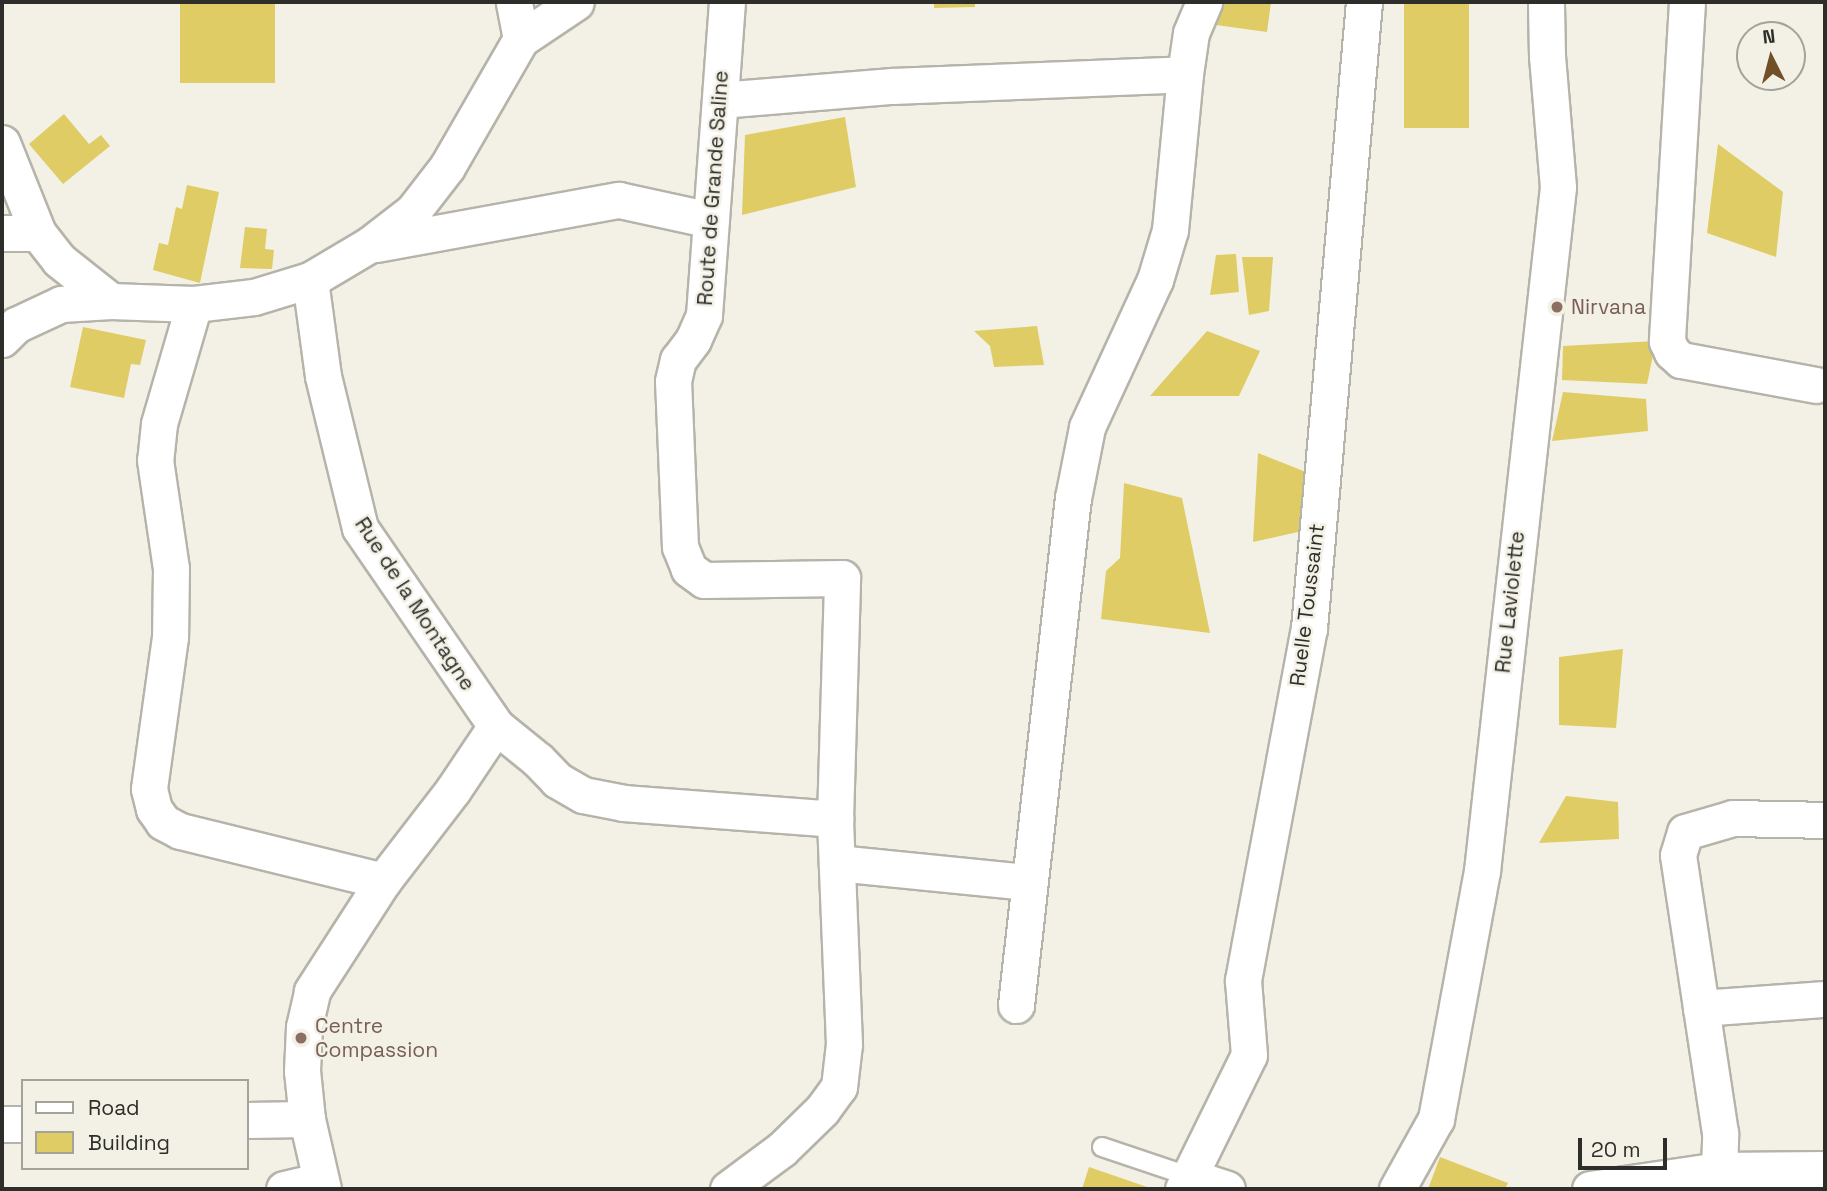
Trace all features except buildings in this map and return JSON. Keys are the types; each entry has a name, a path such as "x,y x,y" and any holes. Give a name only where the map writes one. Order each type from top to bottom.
{"street":[{"path":"514,2 521,38"},
{"path":"2,339 16,325 61,304 111,301 194,304 254,297 310,280 369,245 413,211 447,167 521,38 576,2"},
{"name":"Route de Grande Saline","path":"727,2 704,315 693,340 678,360 673,382 680,547 688,569 704,580 842,578 835,819"},
{"path":"1016,1005 1028,882 1077,474 1087,427 1112,367 1155,280 1170,230 1191,33 1204,2"},
{"name":"Ruelle Toussaint","path":"1185,1183 1249,1055 1243,980 1309,628 1364,2"},
{"name":"Rue Laviolette","path":"1397,1189 1436,1119 1482,871 1558,187 1547,56 1546,2"},
{"path":"1687,2 1667,341 1672,352 1681,360 1816,386"},
{"path":"720,100 892,86 1185,74"},
{"path":"2,143 38,233 59,260 111,301"},
{"path":"369,245 619,200 711,220"},
{"path":"2,233 38,233"},
{"name":"Rue de la Montagne","path":"310,280 323,376 351,501 360,528 496,726"},
{"path":"194,304 159,424 155,460 171,583 170,637 149,789 153,808 163,822 180,831 383,881"},
{"path":"284,1189 321,1185 307,1119 302,1071 304,1027 312,991 383,881 453,790 496,726 538,760 556,780 583,795 624,803 835,819 844,1044 839,1087 822,1110 782,1149 728,1189"},
{"path":"1720,1170 1720,1133 1678,855 1685,832 1733,818 1825,820"},
{"path":"837,863 1028,882"},
{"path":"1701,1008 1825,999"},
{"path":"248,1120 307,1119"},
{"path":"2,1124 21,1124"},
{"path":"1590,1189 1720,1170 1825,1169"},
{"path":"1185,1183 1227,1189"}],"lane":[{"path":"1102,1147 1185,1183"}],"place":[{"name":"Nirvana","path":"1557,307"},
{"name":"Centre Compassion","path":"301,1038"}]}
